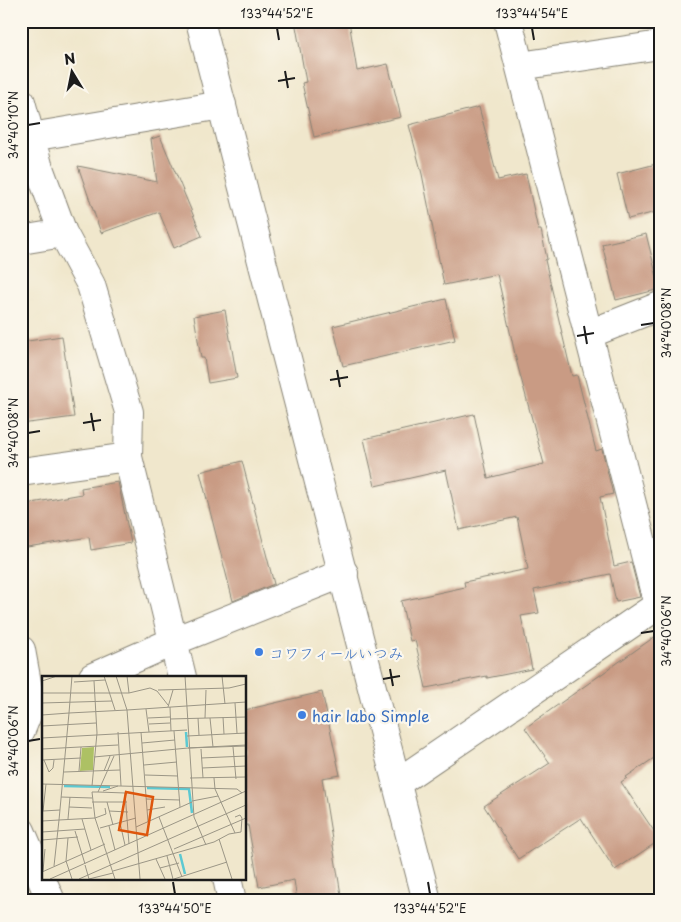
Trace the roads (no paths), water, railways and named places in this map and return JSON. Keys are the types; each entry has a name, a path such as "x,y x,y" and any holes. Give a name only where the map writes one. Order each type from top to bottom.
{"street":[{"path":"200,21 344,573 427,901"},
{"path":"397,783 659,605 508,21"},
{"path":"520,66 660,45"},
{"path":"21,102 38,165 63,234 91,285 129,412 128,457 182,676"},
{"path":"31,137 222,105"},
{"path":"21,240 63,234"},
{"path":"589,334 660,306"},
{"path":"21,472 128,457"},
{"path":"95,676 174,641 344,573"},
{"path":"21,650 37,702 21,730"},
{"path":"21,831 51,901"},
{"path":"227,880 232,901"}],"place":[{"name":"コワフィールいつみ","path":"259,652"},
{"name":"hair labo Simple","path":"302,715"}]}
